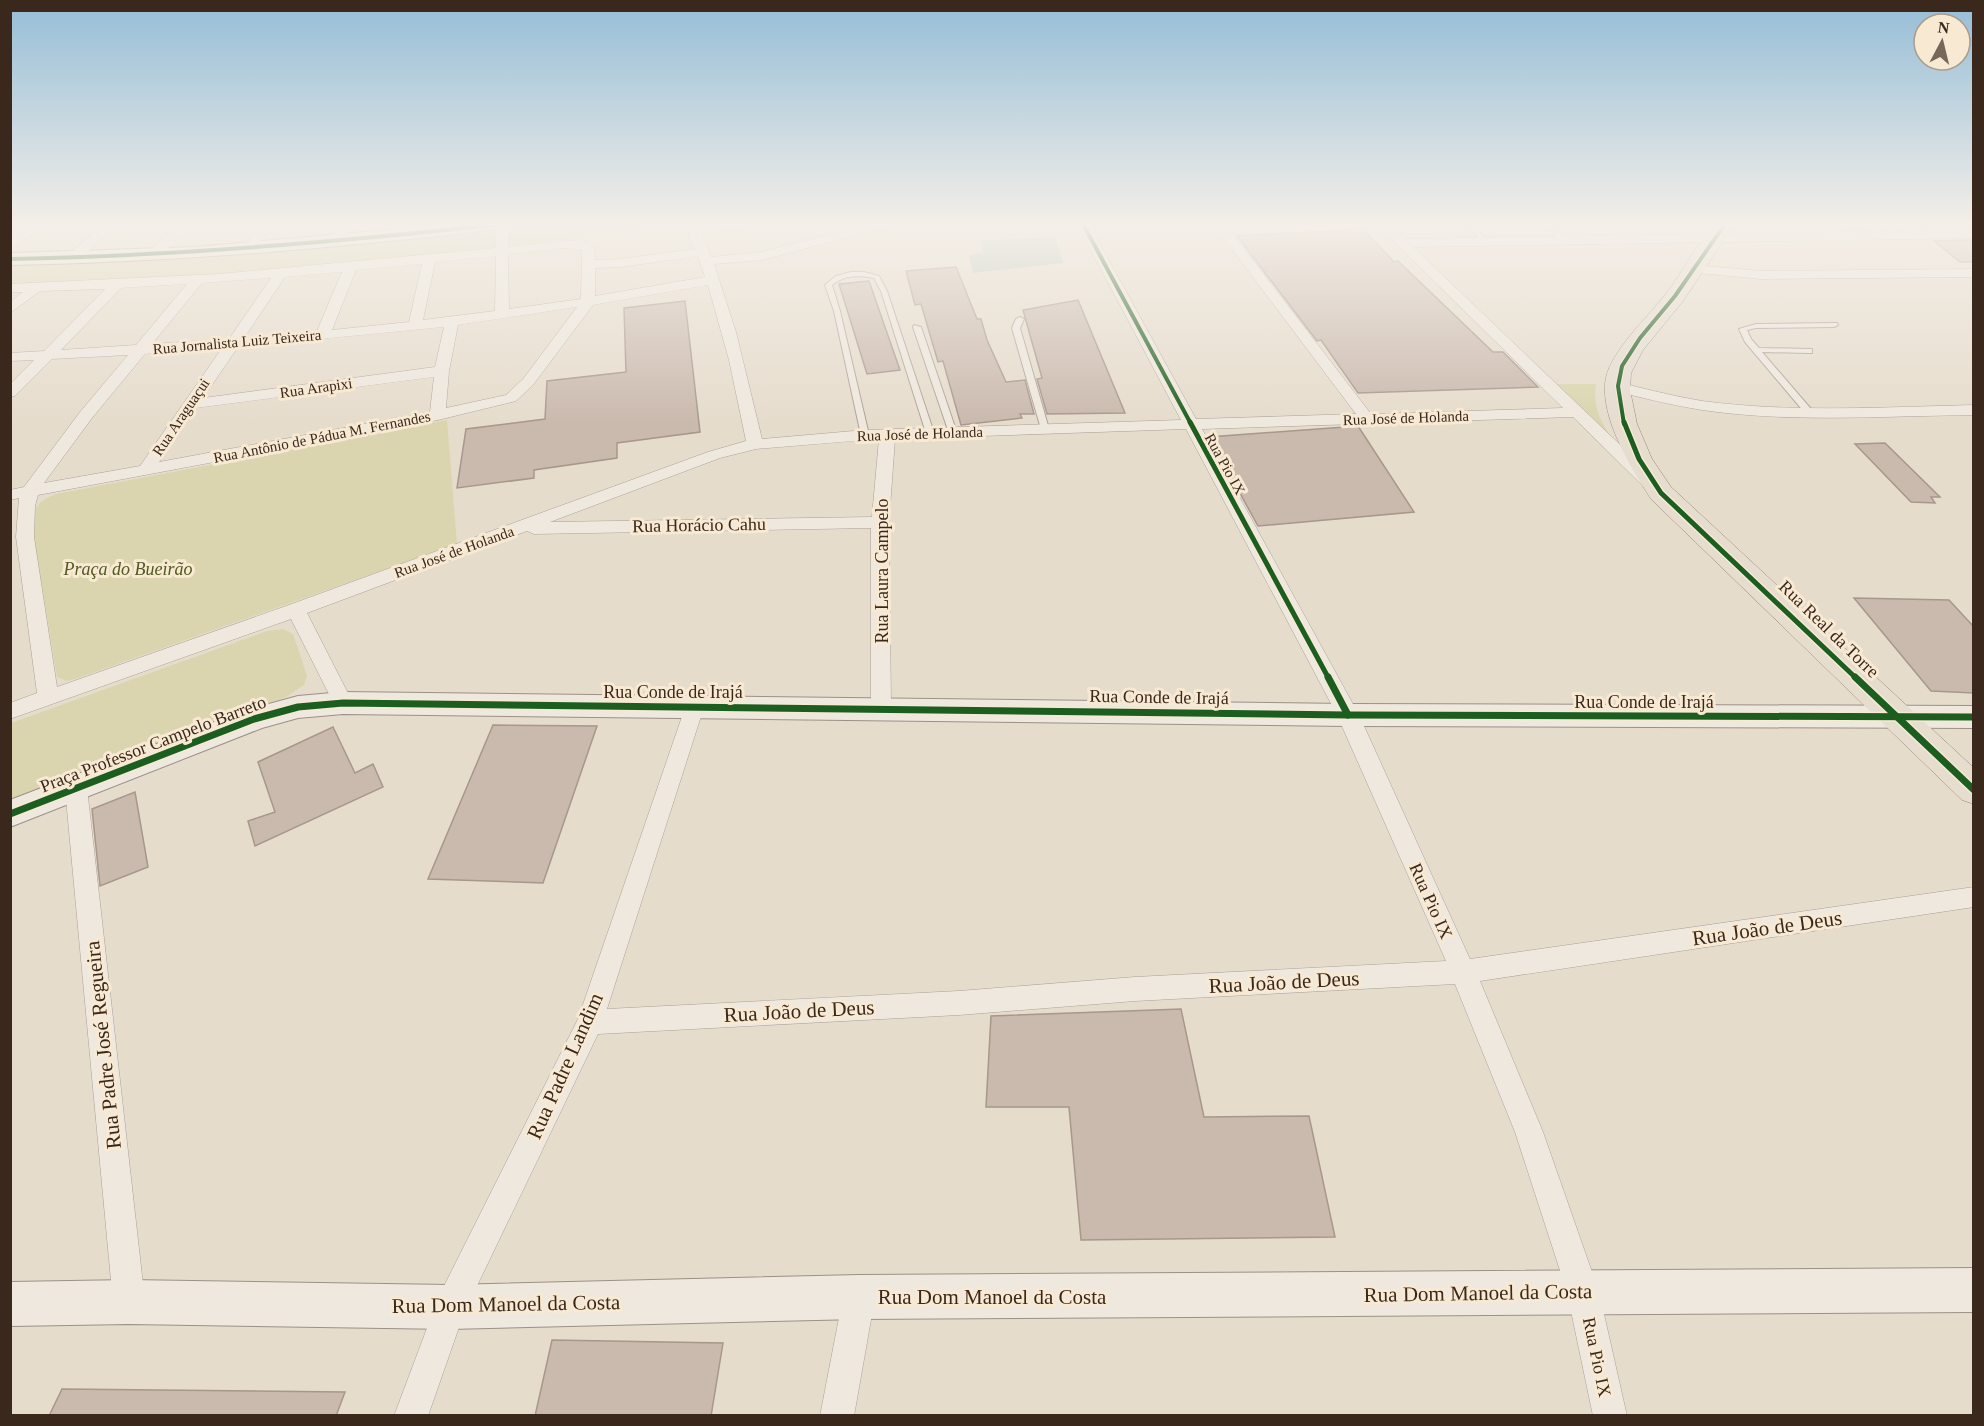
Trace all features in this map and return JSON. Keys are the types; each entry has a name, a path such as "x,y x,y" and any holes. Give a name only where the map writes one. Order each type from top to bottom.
{"main road":[{"path":"1661,493 1627,439 1620,414 1617,387 1620,368 1677,291"},
{"name":"Rua Real da Torre","path":"1661,493 1974,790"},
{"name":"Rua Conde de Irajá","path":"343,703 1348,715 1974,717"},
{"name":"Praça Professor Campelo Barreto","path":"10,814 254,719 297,707 343,703"},
{"name":"Rua Dom Manoel da Costa","path":"10,1304 129,1302 450,1307 858,1297 1974,1290"}],"street":[{"path":"10,309 33,291"},
{"path":"10,393 45,355 111,291"},
{"path":"48,697 25,537 26,506 30,491 86,415 189,291"},
{"name":"Rua Araguaçui","path":"145,470 269,291"},
{"path":"323,335 341,291"},
{"path":"415,326 423,291"},
{"path":"502,291 502,313"},
{"path":"588,291 588,302"},
{"name":"Rua Jornalista Luiz Teixeira","path":"10,357 231,344 415,326 653,291"},
{"path":"715,291 736,357 754,444"},
{"name":"Rua Pio IX","path":"1119,291 1348,715 1463,972 1529,1132 1583,1292 1610,1416"},
{"path":"1270,291 1368,420"},
{"name":"Rua Real da Torre","path":"1453,291 1575,412 1661,493"},
{"name":"Rua Antônio de Pádua M. Fernandes","path":"10,495 494,404 519,392 588,302"},
{"path":"438,415 442,371 452,321"},
{"name":"Rua Arapixi","path":"189,404 442,371"},
{"path":"1617,387 1644,395 1703,406 1808,411 1974,410"},
{"name":"Rua José de Holanda","path":"296,610 518,529 676,468 754,444 865,435 1575,412"},
{"name":"Rua Laura Campelo","path":"881,708 880,522 887,435"},
{"name":"Rua Horácio Cahu","path":"518,529 880,522"},
{"path":"10,711 296,610 343,703"},
{"name":"Rua Padre Landim","path":"411,1416 450,1307 590,1022 694,707"},
{"name":"Rua Padre José Regueira","path":"76,788 129,1302"},
{"name":"Rua João de Deus","path":"590,1022 959,1003 1135,988 1463,972 1974,897"},
{"path":"837,1416 858,1297"}],"lane":[{"path":"830,291 837,311 865,435"},
{"path":"884,291 930,433"},
{"path":"1020,319 1016,328 1045,429"},
{"path":"1808,411 1757,350 1743,329 1756,326 1834,325"},
{"path":"917,327 953,433"},
{"path":"1757,350 1809,351"}],"green space":[{"path":"1553,384 1596,384 1595,401 1599,416 1616,444"},
{"name":"Praça do Bueirão","path":"447,420 457,544 75,679 67,681 57,677 33,531 35,512 43,500 56,494"},
{"path":"283,629 293,634 307,676 304,685 286,697 11,802 11,723 267,631"}],"building":[{"path":"841,291 872,291 900,370 867,374"},
{"path":"911,291 966,291 977,319 981,319 987,340 1006,382 1025,380 1034,414 1020,414 1022,418 961,425 943,361 938,362 921,304 915,305"},
{"path":"1279,291 1429,291 1493,352 1503,352 1538,387 1358,393 1321,340 1317,341"},
{"path":"1078,300 1125,413 1047,414 1037,379 1042,378 1023,310"},
{"path":"685,301 700,432 617,443 617,458 534,470 534,478 457,488 466,429 545,419 547,381 626,372 624,308"},
{"path":"1358,426 1414,512 1258,526 1209,437"},
{"path":"1885,443 1940,497 1931,497 1935,503 1911,502 1855,444"},
{"path":"1854,598 1949,600 1974,627 1974,693 1931,691"},
{"path":"493,725 597,726 543,883 428,879"},
{"path":"333,727 355,773 373,764 383,787 255,846 248,821 275,812 258,762"},
{"path":"135,792 148,867 100,886 92,809"},
{"path":"1181,1009 1204,1117 1309,1116 1335,1237 1081,1240 1069,1107 986,1107 991,1016"},
{"path":"552,1340 723,1343 711,1416 535,1416"},
{"path":"62,1389 345,1392 336,1416 49,1416"}],"cycle path":[{"path":"1119,291 1348,715"},
{"path":"1679,291 1633,347 1618,377 1624,424 1633,448 1646,470 1661,493 1974,790"},
{"path":"10,814 254,719 298,707 343,703 1348,715 1974,717"}]}
